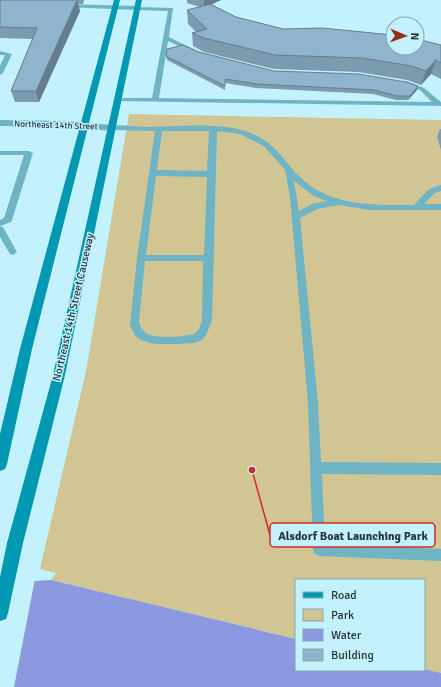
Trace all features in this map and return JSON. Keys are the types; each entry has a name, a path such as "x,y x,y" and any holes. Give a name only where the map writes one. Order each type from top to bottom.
{"main road":[{"path":"0,464 26,349 116,3"},
{"name":"Northeast 14th Street Causeway","path":"0,613 15,543 59,376 139,4"}],"street":[{"path":"55,6 116,3 139,4"},
{"name":"Northeast 14th Street","path":"0,123 112,128"}],"lane":[{"path":"139,4 171,7 155,100"},
{"path":"166,38 202,54"},
{"path":"0,54 9,54 0,73"},
{"path":"400,82 422,89 440,104"},
{"path":"118,100 440,104"},
{"path":"112,128 213,129 246,134 264,142 279,157 288,171 304,186 325,198 338,202 378,206 441,207"},
{"path":"159,129 141,258 134,322 137,331 145,337 154,339 189,340 197,338 204,330 207,321 210,174 213,129"},
{"path":"0,153 29,153 8,220 0,223"},
{"path":"288,171 296,217 313,403 319,550 441,555"},
{"path":"153,173 210,174"},
{"path":"417,207 432,192 441,188"},
{"path":"296,217 315,206 338,202"},
{"path":"0,229 13,252"},
{"path":"141,258 208,258"},
{"path":"316,468 441,469"}],"green space":[{"path":"129,114 441,120 441,673 425,669 425,579 295,579 295,639 51,580 56,573 40,569 86,371"}],"water":[{"path":"0,570 34,581 51,580 295,639 295,671 425,671 425,669 441,673 441,687 0,687"}],"pier":[{"path":"0,568 35,579 14,687 0,687"}],"building":[{"path":"0,0 77,0 36,91 11,91 37,28 0,27"},
{"path":"210,4 236,17 283,29 322,28 385,34 385,56 425,56 425,41 441,45 441,63 436,60 426,71 412,66 362,58 275,55 204,38 192,33 207,29 187,10"},
{"path":"183,45 199,52 274,71 359,74 406,82 418,86 410,96 397,96 374,90 257,84 225,79 225,86 166,56 167,49"}],"place":[{"name":"Alsdorf Boat Launching Park","path":"252,470"}]}
